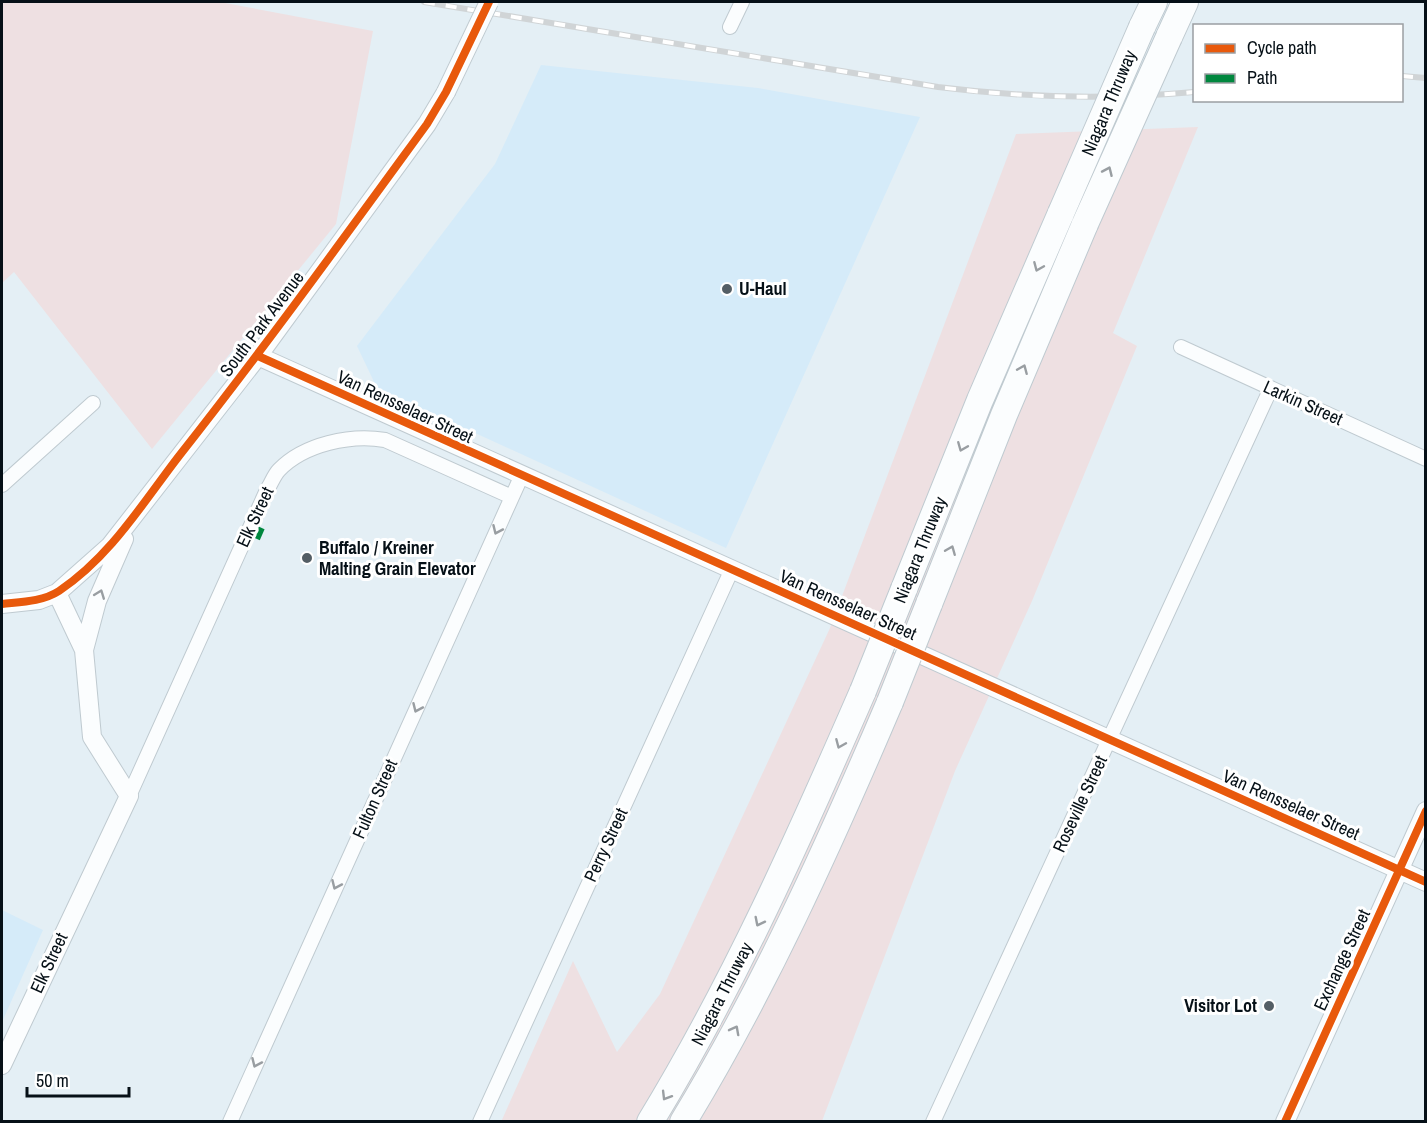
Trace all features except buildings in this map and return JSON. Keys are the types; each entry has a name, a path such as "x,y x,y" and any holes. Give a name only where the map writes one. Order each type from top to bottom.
{"highway":[{"name":"Niagara Thruway","path":"650,1122 682,1071 786,868 863,691 981,400 1154,2"},
{"name":"Niagara Thruway","path":"683,1122 707,1082 824,851 890,702 1004,415 1084,224 1185,2"}],"street":[{"name":"South Park Avenue","path":"2,604 39,600 57,593 110,546 134,518 258,356 427,124 446,92 489,2"},
{"path":"730,27 742,2"},
{"name":"Larkin Street","path":"1181,348 1425,459"},
{"name":"Van Rensselaer Street","path":"258,356 522,477 1110,738 1425,882"},
{"name":"Roseville Street","path":"933,1122 1271,388"},
{"path":"2,485 93,403"},
{"name":"Elk Street","path":"2,1065 129,796 277,472 291,459 363,436 385,440 512,497"},
{"name":"Fulton Street","path":"230,1122 522,477"},
{"path":"84,650 97,601 134,518"},
{"name":"Perry Street","path":"480,1122 732,569"},
{"path":"57,593 84,650 92,736 129,796"},
{"name":"Exchange Street","path":"1285,1122 1425,811"}],"shaded area":[{"path":"2,2 220,2 373,31 336,224 152,449 14,272 2,283"},
{"path":"541,65 758,88 920,117 726,548 377,388 357,346 495,164"},
{"path":"1198,127 1113,333 1137,346 1032,601 955,771 822,1121 501,1122 573,961 617,1052 660,994 830,628 1016,134"},
{"path":"2,910 43,930 2,1022"}],"railway":[{"path":"424,2 938,87 1003,94 1066,97 1193,92"},
{"path":"1403,76 1426,78"}],"marked path":[{"path":"257,539 264,523"}],"cycle path":[{"path":"2,604 38,599 59,591 94,562 124,529 274,332 427,124 446,92 489,2"},
{"path":"258,356 1426,882"},
{"path":"1285,1122 1426,811"}],"place":[{"name":"U-Haul","path":"727,289"},
{"name":"Buffalo / Kreiner Malting Grain Elevator","path":"307,558"},
{"name":"Visitor Lot","path":"1269,1006"}]}
